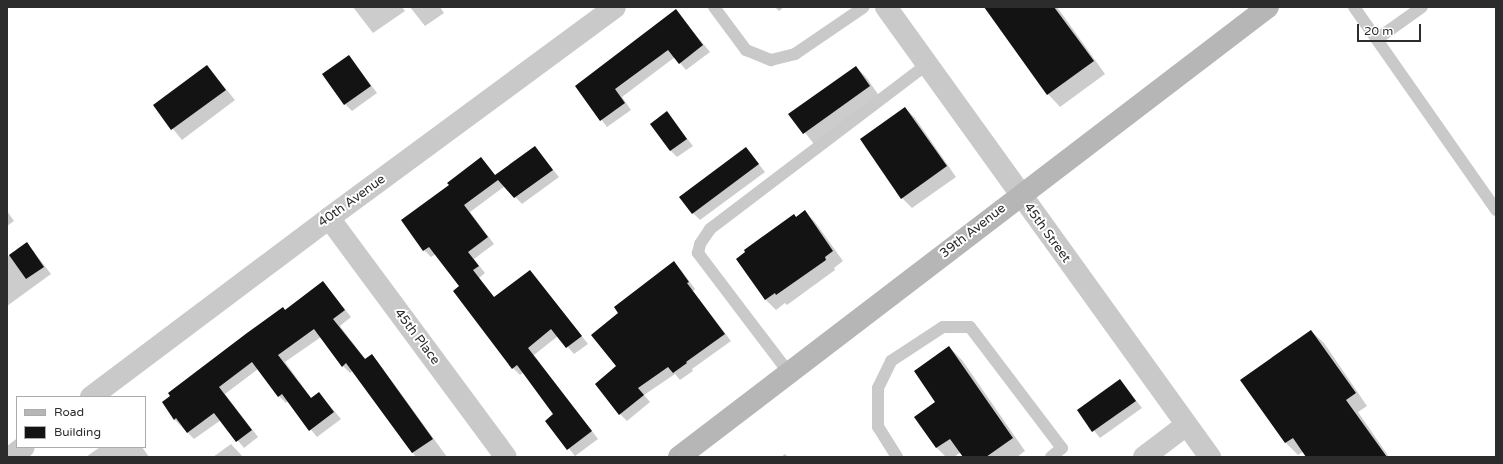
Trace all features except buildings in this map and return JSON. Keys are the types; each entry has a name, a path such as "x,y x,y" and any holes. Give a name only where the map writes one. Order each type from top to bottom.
{"main road":[{"name":"39th Avenue","path":"680,457 1020,195 1268,7"}],"street":[{"name":"40th Avenue","path":"92,396 329,218 615,7"},
{"name":"45th Street","path":"886,7 1210,457"},
{"name":"45th Place","path":"329,218 506,457"},
{"path":"1144,457 1186,425"},
{"path":"11,457 23,448"}],"lane":[{"path":"714,7 746,50 771,60 795,54 864,7"},
{"path":"1354,7 1496,210"},
{"path":"1377,39 1422,7"},
{"path":"789,373 698,253 700,244 710,229 927,64"},
{"path":"898,457 878,427 878,388 891,361 943,326 970,327 1062,448 1051,457"}]}
